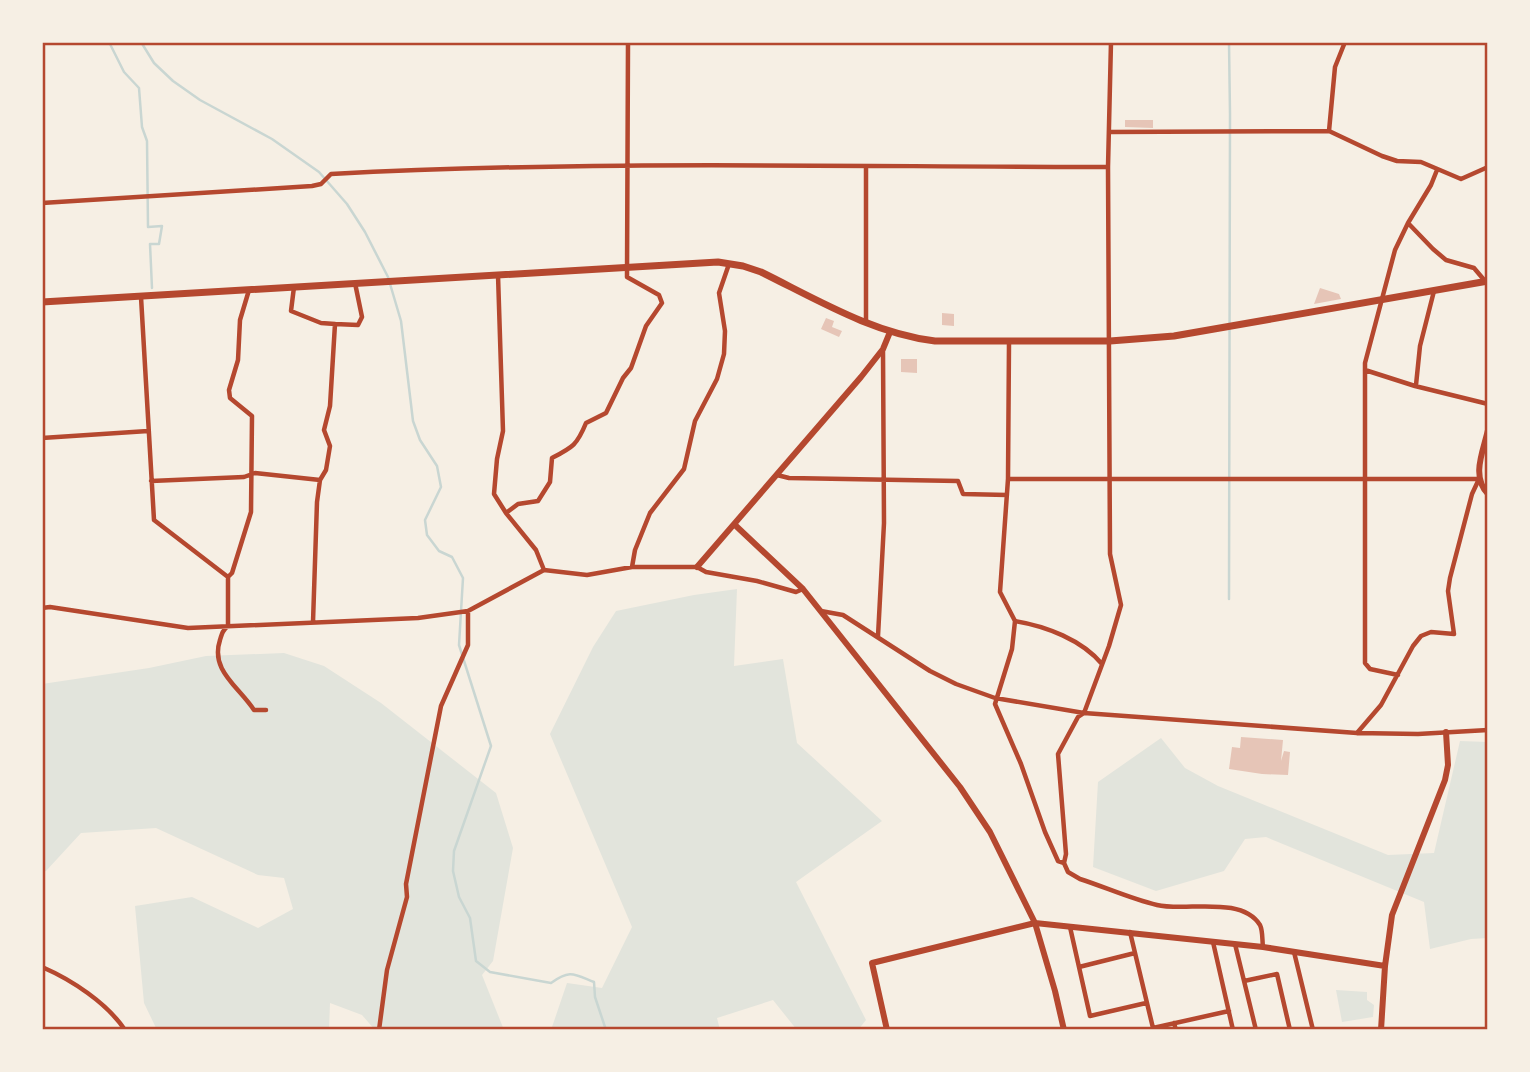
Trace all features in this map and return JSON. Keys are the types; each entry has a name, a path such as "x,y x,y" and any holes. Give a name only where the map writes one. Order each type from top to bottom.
{"main road":[{"path":"42,302 698,262 729,263 761,272 866,324 890,332 935,341 1110,341 1200,333 1487,281"}],"street":[{"path":"506,513 518,504 538,501 550,482 552,457 573,447 579,441 586,423 607,413 623,378 631,368 646,326 662,303 659,295 629,280 628,42"},
{"path":"1063,863 1066,854 1058,754 1078,717 1084,713 1110,646 1121,605 1110,554 1108,167 1111,42"},
{"path":"1329,131 1335,67 1345,42"},
{"path":"1109,132 1329,131 1382,156 1397,161 1421,162 1461,179 1488,167"},
{"path":"42,203 265,190 321,184 331,174 628,166 1108,167"},
{"path":"866,167 866,324"},
{"path":"1398,675 1370,669 1365,663 1365,363 1395,250 1431,186 1437,170"},
{"path":"1408,223 1446,260 1474,268 1487,281"},
{"path":"632,566 635,550 650,513 684,469 695,421 718,379 724,354 719,293 729,263"},
{"path":"498,274 503,431 494,495 536,550 544,570"},
{"path":"294,287 291,311 321,323 358,325 362,317 355,284"},
{"path":"228,626 228,577 232,573 251,512 252,416 230,398 229,390 238,360 240,320 249,290"},
{"path":"1415,386 1420,346 1434,290"},
{"path":"141,297 154,520 228,577"},
{"path":"313,622 317,502 330,446 324,430 330,406 335,324"},
{"path":"697,567 883,349 890,332"},
{"path":"1009,342 1008,479 1000,592 1015,621 1012,649 995,704 1021,764 1045,832 1058,861 1063,863 1068,872 1080,879 1155,905 1178,908 1209,905 1249,915 1261,926 1263,947"},
{"path":"878,636 884,479 883,349"},
{"path":"1365,370 1415,386 1488,404"},
{"path":"1357,733 1381,705 1421,636 1431,632 1454,634 1448,591 1450,578 1472,494 1479,479 1488,430"},
{"path":"42,438 148,431"},
{"path":"151,481 255,473 320,480"},
{"path":"777,475 789,478 958,481 963,494 1007,495"},
{"path":"1008,479 1479,479"},
{"path":"1479,479 1488,494"},
{"path":"735,525 803,589 960,787 990,832 1035,923 1064,1030"},
{"path":"42,608 188,628 418,618 468,611 544,570 587,575 632,566 697,567 706,572 757,581 796,592 803,589"},
{"path":"379,1030 387,970 407,897 406,884 441,706 468,645 468,611"},
{"path":"820,611 843,615 930,671 995,698 1084,713 1357,733 1488,730"},
{"path":"1015,621 1040,625 1092,653 1102,664"},
{"path":"228,626 223,630 216,653 223,673 254,710 265,710"},
{"path":"1381,1030 1385,966 1392,915 1445,780 1448,765 1446,733"},
{"path":"887,1030 872,963 1035,923 1263,947 1385,966"},
{"path":"1070,927 1090,1016 1146,1003"},
{"path":"1130,932 1153,1028"},
{"path":"1213,941 1233,1030"},
{"path":"1235,944 1256,1030"},
{"path":"1294,952 1313,1030"},
{"path":"1079,967 1135,953"},
{"path":"42,967 80,989 117,1018 125,1030"},
{"path":"1244,981 1276,974 1290,1030"},
{"path":"1144,1030 1229,1012"},
{"path":"1174,1023 1176,1030"}],"shaded area":[{"path":"737,589 734,666 783,659 797,743 882,821 796,882 866,1020 858,1030 797,1030 773,1000 717,1018 720,1030 551,1030 567,983 602,988 632,927 550,734 593,647 616,611"},
{"path":"284,653 324,666 381,703 496,793 513,848 493,961 482,975 504,1030 375,1030 362,1015 330,1003 329,1030 242,1030 232,1027 227,1030 157,1030 144,1003 135,906 192,897 258,928 293,909 284,878 258,875 156,828 81,833 46,871 42,872 42,684 149,668 206,656"},
{"path":"1161,738 1185,768 1218,786 1388,855 1434,853 1460,741 1488,742 1488,938 1471,939 1430,949 1424,902 1266,837 1245,839 1224,871 1156,891 1093,867 1098,782"},
{"path":"1336,990 1367,992 1367,1000 1374,1005 1373,1017 1342,1022"}],"building":[{"path":"1125,120 1153,120 1153,128 1125,127"},
{"path":"1320,288 1339,294 1341,299 1314,304"},
{"path":"942,313 954,314 954,326 942,325"},
{"path":"826,318 834,321 832,327 842,331 839,337 821,329"},
{"path":"901,359 917,359 917,373 901,372"},
{"path":"1241,737 1283,740 1281,761 1284,751 1290,752 1288,775 1229,769 1232,747 1240,748"}],"waterway":[{"path":"109,42 124,72 139,88 142,127 147,141 148,227 162,226 159,244 150,244 152,288"},
{"path":"141,42 154,63 173,81 200,100 272,139 319,172 347,204 388,277 401,321 413,421 420,440 437,466 441,487 425,520 427,535 439,551 452,557 463,578 459,645 491,746 454,851 453,871 459,897 470,918 476,961 490,972 551,983 568,974 594,982 595,997 606,1030"},
{"path":"1229,42 1229,599"}]}
